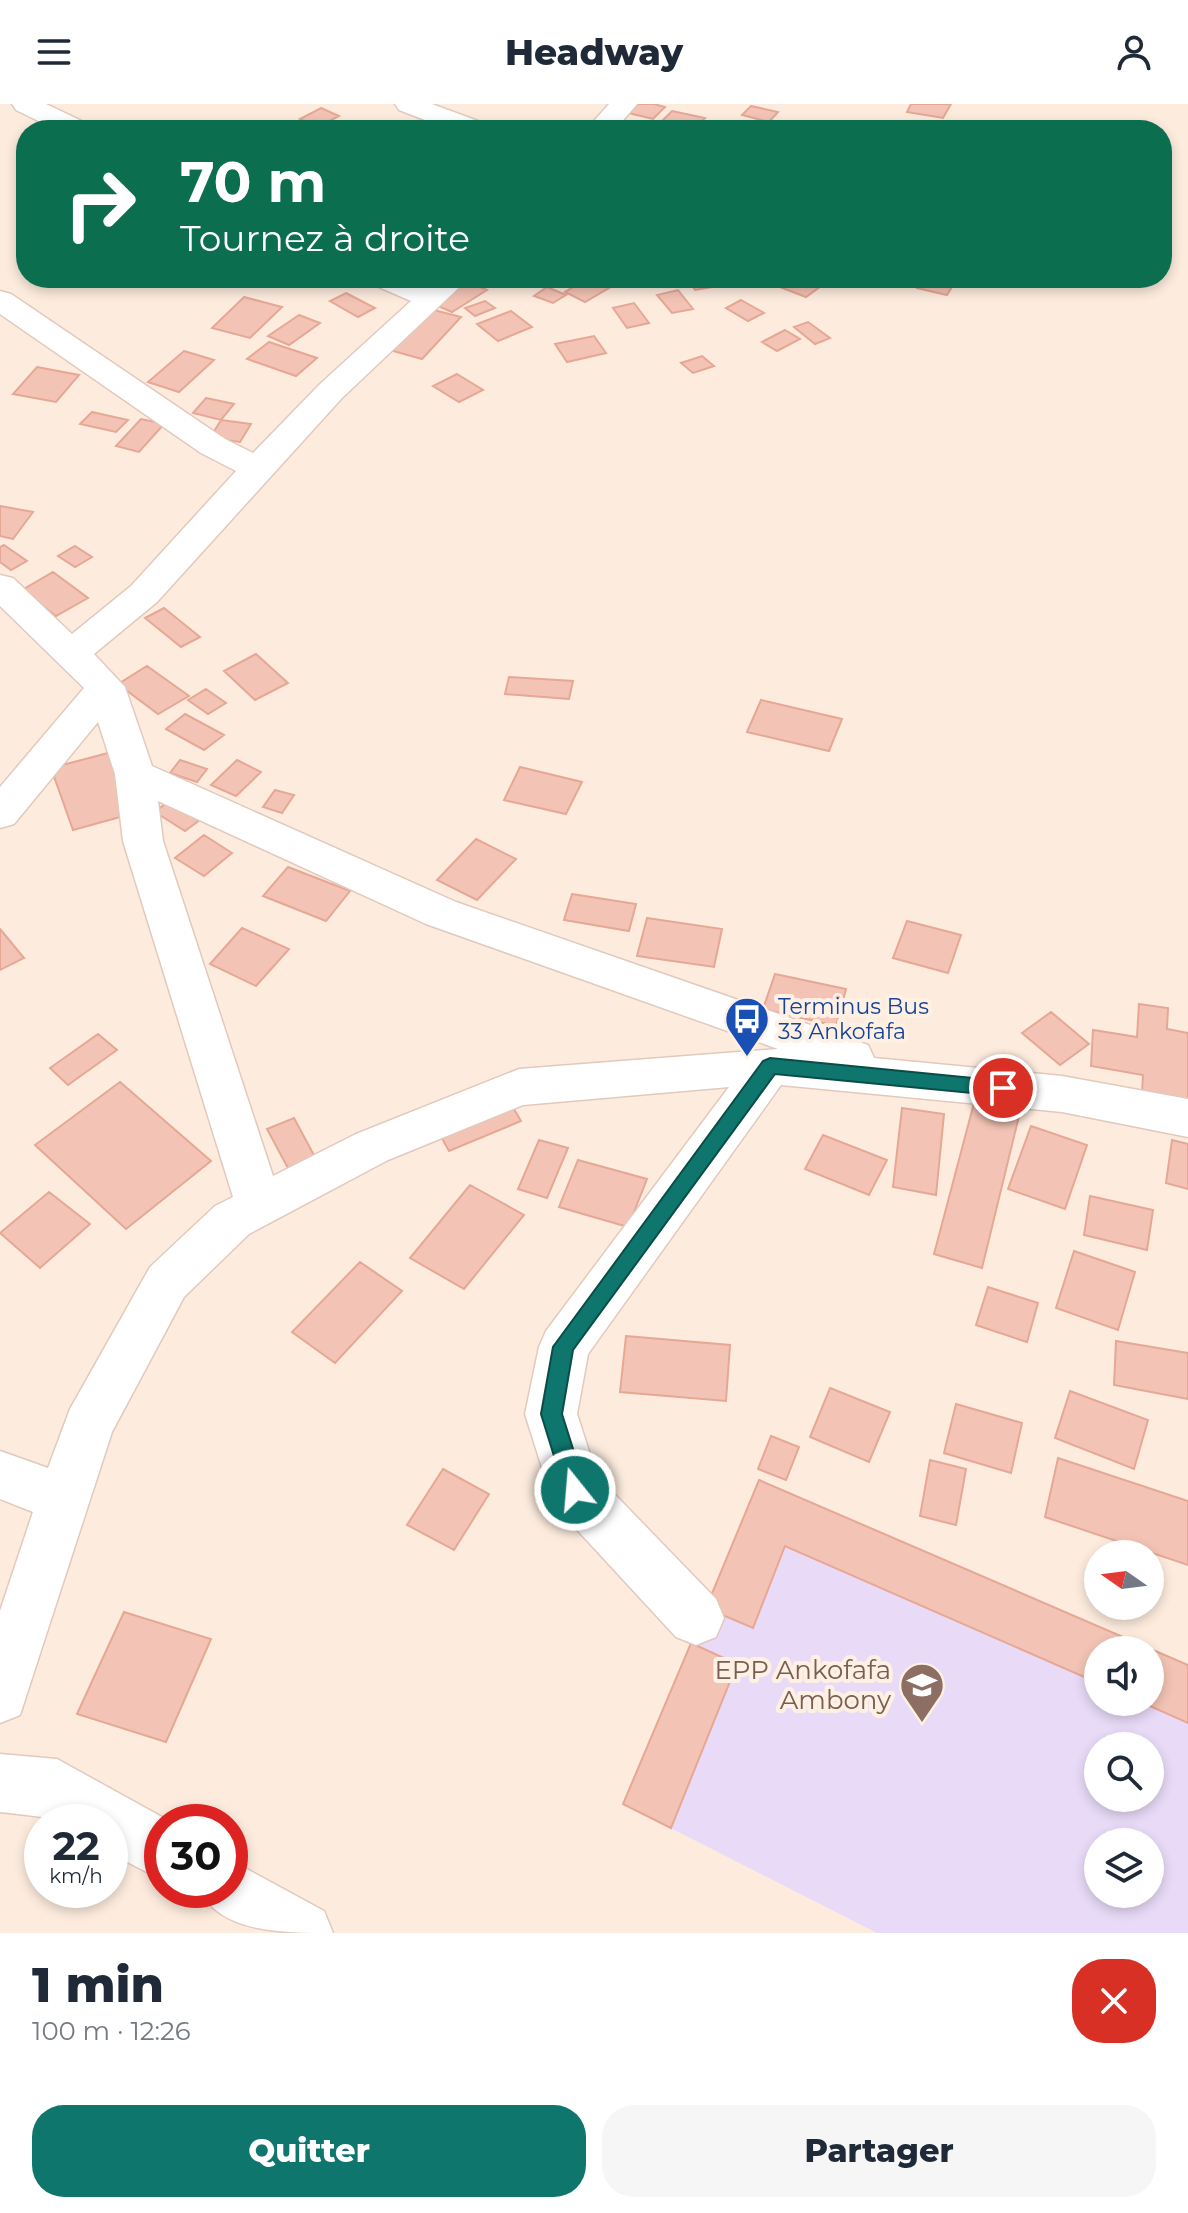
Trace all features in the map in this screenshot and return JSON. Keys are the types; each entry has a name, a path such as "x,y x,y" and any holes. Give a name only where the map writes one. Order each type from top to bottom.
{"street":[{"path":"25,104 58,120"},
{"path":"408,104 450,120"},
{"path":"609,120 624,104"},
{"path":"73,652 144,594 257,468 354,369 442,288"},
{"path":"0,300 213,446 257,468"},
{"path":"0,586 73,652 106,687 135,774 143,841 259,1204"},
{"path":"0,814 106,687"},
{"path":"135,774 441,913 915,1080"},
{"path":"696,1618 575,1490 551,1414 564,1347 770,1066"},
{"path":"0,1695 88,1426 167,1282 232,1220 372,1147 519,1087 770,1066 1062,1094 1188,1118"},
{"path":"0,1475 64,1499"},
{"path":"0,1783 57,1788 144,1839"},
{"path":"248,1901 302,1933"}],"shaded area":[{"name":"EPP Ankofafa Ambony","path":"759,1480 1123,1636 1084,1636 1084,1716 1164,1716 1164,1654 1188,1664 1188,1933 877,1933 623,1804"}],"building":[{"path":"633,104 665,107 653,119 624,112"},
{"path":"911,104 951,104 943,118 907,112"},
{"path":"751,106 778,112 771,120 742,115"},
{"path":"321,108 339,116 331,120 300,119"},
{"path":"672,111 705,118 703,120 663,120"},
{"path":"451,288 487,290 452,312 429,302"},
{"path":"546,288 566,295 553,303 534,296"},
{"path":"572,288 609,288 585,302 565,292"},
{"path":"782,288 818,288 806,297"},
{"path":"917,288 951,288 947,295"},
{"path":"678,290 693,309 672,313 657,295"},
{"path":"346,293 375,308 358,317 330,301"},
{"path":"244,297 282,307 250,338 212,328"},
{"path":"741,300 764,313 748,321 726,308"},
{"path":"485,301 495,308 475,316 465,308"},
{"path":"634,303 649,323 627,328 613,308"},
{"path":"426,308 461,317 422,359 386,349"},
{"path":"511,311 532,327 498,341 477,324"},
{"path":"299,315 320,323 289,345 268,336"},
{"path":"808,322 830,338 815,344 794,327"},
{"path":"785,330 800,339 777,351 762,342"},
{"path":"594,336 606,353 567,362 555,344"},
{"path":"269,342 317,358 296,376 247,359"},
{"path":"184,351 214,360 179,392 148,382"},
{"path":"702,356 714,366 693,373 681,363"},
{"path":"37,367 79,375 56,402 13,394"},
{"path":"457,374 483,390 459,402 433,386"},
{"path":"206,398 234,404 221,420 193,413"},
{"path":"92,412 128,420 116,432 80,424"},
{"path":"141,419 164,424 139,452 116,446"},
{"path":"221,420 251,424 240,442 210,438"},
{"path":"0,506 33,512 13,539 0,536"},
{"path":"4,545 27,561 11,570 0,562 0,547"},
{"path":"75,546 92,557 75,567 58,556"},
{"path":"53,572 88,598 56,616 22,590"},
{"path":"164,608 200,637 181,647 145,618"},
{"path":"256,654 288,683 255,700 224,671"},
{"path":"147,666 189,696 158,714 118,684"},
{"path":"509,677 573,681 569,699 505,694"},
{"path":"206,689 226,703 208,714 188,700"},
{"path":"761,700 842,719 829,751 747,732"},
{"path":"185,714 224,735 204,750 166,729"},
{"path":"108,753 131,814 73,830 51,768"},
{"path":"180,760 207,769 197,782 170,773"},
{"path":"237,760 261,772 236,796 211,785"},
{"path":"520,767 582,782 566,814 504,800"},
{"path":"275,790 294,795 282,813 263,807"},
{"path":"171,799 201,819 185,831 155,812"},
{"path":"204,835 232,853 204,876 175,858"},
{"path":"476,839 516,859 477,900 437,880"},
{"path":"288,867 350,891 326,921 263,896"},
{"path":"572,894 636,904 629,931 564,920"},
{"path":"647,918 722,929 714,967 637,956"},
{"path":"907,921 961,935 948,973 893,958"},
{"path":"242,928 289,949 256,986 210,964"},
{"path":"0,929 24,958 0,970"},
{"path":"775,974 846,989 836,1026 763,1009"},
{"path":"1139,1004 1168,1008 1167,1029 1188,1033 1188,1101 1142,1093 1143,1075 1091,1066 1093,1030 1137,1037"},
{"path":"1051,1012 1089,1044 1060,1065 1022,1033"},
{"path":"98,1034 117,1050 68,1085 50,1068"},
{"path":"120,1082 211,1161 126,1229 35,1145"},
{"path":"974,1103 1019,1116 982,1268 934,1254"},
{"path":"511,1104 521,1121 449,1151 439,1133"},
{"path":"902,1108 944,1114 936,1195 893,1187"},
{"path":"294,1118 316,1159 289,1170 267,1129"},
{"path":"1031,1126 1087,1145 1065,1209 1008,1189"},
{"path":"823,1135 887,1160 869,1195 805,1169"},
{"path":"539,1140 568,1148 547,1198 518,1189"},
{"path":"1172,1140 1188,1144 1188,1189 1166,1183"},
{"path":"578,1160 647,1179 628,1227 559,1207"},
{"path":"470,1185 524,1215 464,1289 410,1258"},
{"path":"49,1192 90,1224 40,1268 0,1233"},
{"path":"1090,1196 1153,1210 1147,1250 1084,1235"},
{"path":"1074,1251 1135,1272 1118,1330 1056,1308"},
{"path":"360,1262 402,1291 335,1363 292,1332"},
{"path":"988,1287 1038,1303 1027,1342 976,1325"},
{"path":"626,1336 730,1345 726,1401 620,1392"},
{"path":"1116,1341 1188,1353 1188,1399 1114,1385"},
{"path":"830,1388 890,1412 869,1462 810,1437"},
{"path":"1070,1391 1148,1420 1134,1469 1055,1438"},
{"path":"956,1404 1022,1423 1011,1473 944,1453"},
{"path":"771,1436 799,1447 786,1480 758,1469"},
{"path":"1058,1458 1188,1501 1188,1565 1164,1557 1164,1540 1114,1540 1045,1517"},
{"path":"930,1460 966,1469 956,1525 920,1516"},
{"path":"443,1469 489,1494 454,1550 407,1525"},
{"path":"759,1480 1121,1636 1084,1636 1084,1677 785,1546 753,1628 706,1608"},
{"path":"124,1612 211,1639 166,1742 77,1714"},
{"path":"691,1643 737,1664 671,1828 623,1804"},
{"path":"1164,1655 1188,1665 1188,1723 1164,1712"}],"place":[{"name":"Terminus Bus 33 Ankofafa","path":"747,1058"},
{"name":"EPP Ankofafa Ambony","path":"922,1724"}],"route":[{"path":"575,1490 551,1414 564,1347 770,1066 1003,1088"}]}
